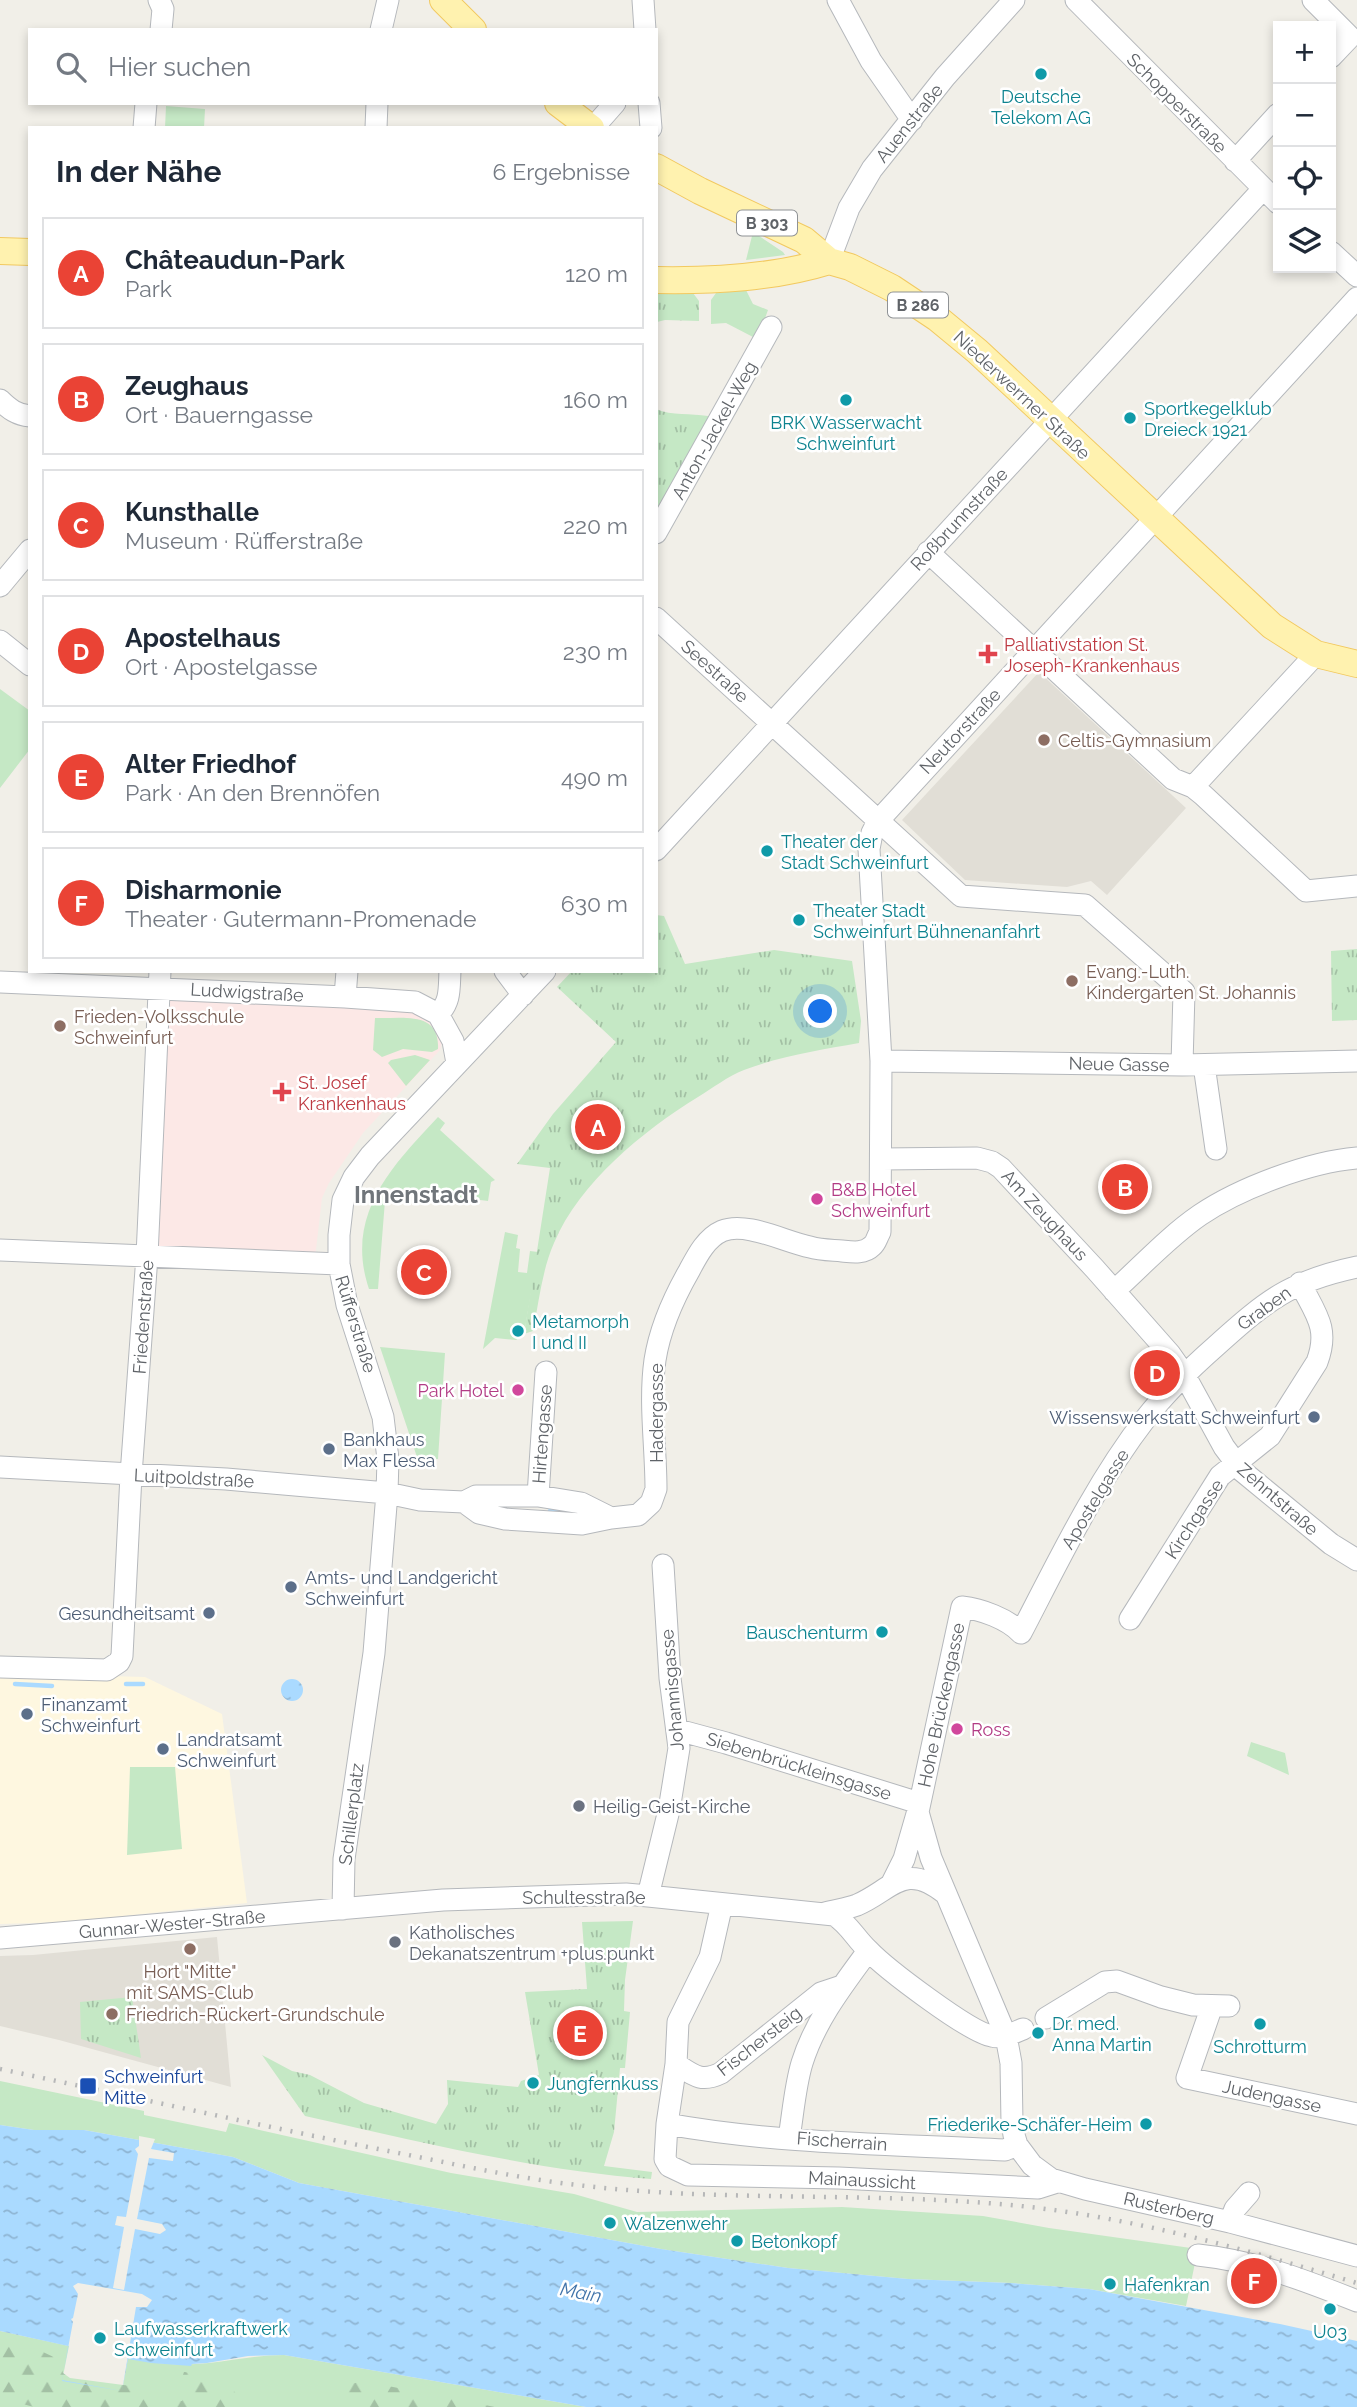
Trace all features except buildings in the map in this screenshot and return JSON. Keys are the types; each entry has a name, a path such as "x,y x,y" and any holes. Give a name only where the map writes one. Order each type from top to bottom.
{"main road":[{"path":"443,0 471,28"},
{"path":"561,105 589,126"},
{"name":"Niederwerrner Straße","path":"658,168 804,240 829,261 850,267 892,288 937,317 1272,626 1316,654 1357,664"},
{"path":"0,251 28,252"},
{"path":"658,280 786,272 829,261"}],"street":[{"path":"381,28 388,0"},
{"path":"643,0 645,28"},
{"path":"838,0 871,61 912,120"},
{"name":"Auenstraße","path":"829,261 856,194 872,169 945,77 1014,0"},
{"name":"Schopperstraße","path":"1076,0 1270,196"},
{"path":"1313,0 1334,21"},
{"path":"1336,23 1350,37 1336,52"},
{"path":"145,126 146,105"},
{"path":"376,126 377,105"},
{"path":"594,126 613,105"},
{"path":"649,105 651,126"},
{"path":"1235,161 1273,119"},
{"name":"Roßbrunnstraße","path":"658,848 1051,420 1270,196"},
{"path":"1336,257 1357,276"},
{"name":"Neutorstraße","path":"874,1245 880,1232 881,1061 869,849 878,821 1357,298"},
{"name":"Anton-Jackel-Weg","path":"658,529 771,327"},
{"path":"0,400 12,411 28,416"},
{"path":"0,586 28,552"},
{"path":"928,552 1173,779 1193,787 1306,891 1357,886"},
{"name":"Seestraße","path":"658,620 961,896 1085,905 1184,992 1193,1065"},
{"path":"0,641 28,663"},
{"path":"1193,787 1316,654"},
{"path":"345,997 347,973"},
{"path":"450,973 448,998 445,1007 438,1014 453,1041 457,1063"},
{"path":"506,973 523,995 543,973"},
{"name":"Ludwigstraße","path":"0,982 160,980 415,1002 438,1014"},
{"name":"Friedenstraße","path":"0,1667 107,1670 119,1662 123,1646 131,1475 147,1256 160,980"},
{"name":"Rüfferstraße","path":"365,1719 374,1653 388,1459 383,1417 347,1305 339,1264 342,1208 354,1177 370,1156 523,995"},
{"name":"Neue Gasse","path":"881,1061 1193,1065 1357,1061"},
{"path":"1193,1065 1216,1149"},
{"name":"Am Zeughaus","path":"881,1159 977,1158 992,1162 1001,1168 1114,1291"},
{"path":"1114,1291 1188,1224 1226,1200 1255,1186 1319,1165 1357,1158"},
{"name":"Hadergasse","path":"611,1518 638,1515 651,1503 656,1489 654,1386 659,1339 673,1301 707,1241 721,1231 735,1227 834,1251 855,1252 874,1245"},
{"path":"0,1250 339,1264"},
{"name":"Graben","path":"1184,1374 1279,1293 1324,1274 1357,1267"},
{"name":"Kirchgasse","path":"1130,1619 1220,1476 1270,1436 1301,1390 1322,1349 1323,1331 1300,1283"},
{"name":"Zehntstraße","path":"1114,1291 1170,1354 1236,1464 1331,1544 1357,1560"},
{"name":"Hirtengasse","path":"538,1496 547,1372"},
{"name":"Apostelgasse","path":"962,1607 1005,1622 1021,1633 1073,1531 1123,1450 1184,1374"},
{"name":"Luitpoldstraße","path":"0,1467 226,1479 387,1493 420,1500 464,1502"},
{"path":"476,1496 538,1496 581,1503 611,1518 582,1524 515,1520 479,1513 464,1502 476,1496"},
{"name":"Johannisgasse","path":"648,1896 676,1775 678,1730 670,1678 663,1565"},
{"name":"Hohe Brückengasse","path":"892,1882 904,1859 918,1808 962,1607"},
{"name":"Schillerplatz","path":"344,1909 344,1859 365,1719"},
{"name":"Siebenbrückleinsgasse","path":"678,1730 726,1743 918,1808"},
{"path":"825,1913 846,1922 869,1951 975,2030 988,2036 1014,2032 946,1894 923,1835 918,1808"},
{"path":"825,1913 856,1905 892,1882 912,1879 925,1882 946,1894"},
{"name":"Schultesstraße","path":"344,1909 468,1899 626,1894 825,1913"},
{"path":"667,2123 680,2014 710,1957 722,1904"},
{"name":"Gunnar-Wester-Straße","path":"0,1938 344,1909"},
{"name":"Fischersteig","path":"789,2138 802,2063 818,2025 842,1986 869,1951"},
{"name":"Judengasse","path":"1046,2018 1105,1982 1116,1981 1193,2005 1221,2006 1187,2078 1357,2114"},
{"name":"Fischersteig","path":"676,2064 696,2077 709,2079 721,2073 821,1993 842,1986"},
{"name":"Rusterberg","path":"1014,2032 1011,2063 1012,2123 1017,2145 1032,2165 1057,2182 1230,2222 1357,2256"},
{"name":"Fischerrain","path":"667,2123 727,2134 789,2138 1005,2150 1017,2145"},
{"name":"Mainaussicht","path":"667,2123 665,2159 668,2166 688,2175 839,2178 1027,2188 1038,2188 1057,2182"},
{"path":"1230,2222 1235,2210 1249,2193"},
{"path":"1198,2255 1234,2259 1270,2269 1357,2301"}],"shaded area":[{"name":"Celtis-Gymnasium","path":"1039,672 1186,808 1107,895 1091,881 1067,887 965,880 902,820"},
{"name":"St. Josef Krankenhaus","path":"169,994 406,1005 445,1031 440,1050 363,1133 329,1183 322,1198 315,1258 152,1252"},
{"path":"0,1673 145,1677 222,1714 247,1903 66,1922 0,1924"},
{"name":"Friedrich-Rückert-Grundschule","path":"217,1937 231,2087 0,2026 0,1956"}],"green space":[{"path":"166,106 205,109 204,126 165,126"},
{"path":"753,232 783,252 785,255 746,260"},
{"path":"746,290 753,304 768,310 753,337 726,323 711,324 711,300 716,293"},
{"path":"658,293 693,293 699,301 699,321 658,322"},
{"path":"658,410 708,416 711,421 658,517"},
{"path":"0,689 28,710 28,752 0,788"},
{"path":"658,915 664,916 685,964 774,950 852,961 861,1021 859,1043 786,1057 738,1073 677,1111 635,1142 596,1179 565,1221 546,1264 533,1331 524,1334 550,1168 517,1164 553,1114 616,1042 557,987 570,973 658,973"},
{"path":"1357,949 1357,1020 1332,1021 1331,951"},
{"path":"375,1018 407,1018 426,1022 437,1037 438,1049 432,1052 403,1049 382,1057 373,1050"},
{"path":"415,1055 430,1060 406,1086 388,1063"},
{"path":"438,1117 445,1123 440,1130 495,1180 491,1182 488,1201 386,1188 378,1289 369,1289 363,1262 363,1238 368,1215 389,1173"},
{"path":"505,1232 518,1235 518,1272 527,1273 530,1251 538,1252 524,1334 516,1340 495,1338 483,1349"},
{"path":"380,1347 445,1353 438,1459 418,1460"},
{"path":"1251,1742 1285,1753 1289,1775 1247,1756"},
{"path":"130,1767 175,1767 182,1849 127,1855"},
{"path":"633,1921 625,1980 624,2011 630,2012 625,2068 620,2068 614,2132 604,2166 652,2172 651,2179 520,2162 305,2116 262,2055 292,2071 310,2075 364,2103 436,2124 448,2104 447,2080 518,2087 521,2081 539,2075 525,1992 587,1989 582,1922"},
{"path":"132,1997 141,2058 81,2039 80,2002"},
{"path":"0,2081 144,2111 144,2115 226,2132 229,2123 451,2173 574,2194 637,2212 842,2207 983,2216 1198,2249 1186,2306 1089,2289 908,2279 788,2268 661,2249 299,2183 233,2157 84,2130 34,2130 0,2125"},
{"path":"0,2331 69,2346 62,2381 122,2391 128,2358 189,2364 284,2355 586,2407 0,2407"},
{"path":"0,2343 43,2352 60,2360 63,2373 70,2378 131,2386 149,2399 182,2401 187,2393 180,2383 184,2372 216,2378 241,2399 237,2407 34,2407 0,2398"},
{"path":"370,2377 388,2386 495,2407 358,2407 343,2392 349,2384"}],"water":[{"path":"292,1679 300,1682 303,1690 300,1698 292,1701 284,1698 281,1690 284,1682"},
{"name":"Main","path":"0,2125 34,2130 84,2130 233,2157 299,2183 661,2249 788,2268 908,2279 1089,2289 1280,2324 1357,2341 1357,2407 586,2407 284,2355 248,2356 191,2366 128,2359 122,2391 136,2307 147,2307 152,2300 142,2294 78,2283 73,2286 78,2294 71,2319 73,2322 64,2371 68,2346 0,2331"}],"pier":[{"path":"139,2136 155,2139 151,2149 174,2153 173,2161 149,2158 137,2219 162,2224 166,2230 160,2234 135,2229 124,2290 113,2288 124,2227 115,2225 117,2216 126,2217"}],"waterway":[{"path":"550,1511 566,1513"},
{"path":"15,1684 52,1686"},
{"path":"126,1684 143,1684"}],"railway":[{"path":"0,2069 526,2178 630,2190 946,2200 1045,2209 1180,2234 1357,2283"}],"place":[{"name":"Deutsche Telekom AG","path":"1041,74"},
{"name":"BRK Wasserwacht Schweinfurt","path":"846,400"},
{"name":"Sportkegelklub Dreieck 1921","path":"1130,418"},
{"name":"Palliativstation St. Joseph-Krankenhaus","path":"988,654"},
{"name":"Celtis-Gymnasium","path":"1044,740"},
{"name":"Theater der Stadt Schweinfurt","path":"767,851"},
{"name":"Theater Stadt Schweinfurt Bühnenanfahrt","path":"799,920"},
{"name":"Evang.-Luth. Kindergarten St. Johannis","path":"1072,981"},
{"name":"Frieden-Volksschule Schweinfurt","path":"60,1026"},
{"name":"St. Josef Krankenhaus","path":"282,1092"},
{"name":"Châteaudun-Park","path":"598,1127"},
{"name":"Zeughaus","path":"1125,1187"},
{"name":"B&B Hotel Schweinfurt","path":"817,1199"},
{"name":"Kunsthalle","path":"424,1272"},
{"name":"Metamorph I und II","path":"518,1331"},
{"name":"Apostelhaus","path":"1157,1373"},
{"name":"Park Hotel","path":"518,1390"},
{"name":"Wissenswerkstatt Schweinfurt","path":"1314,1417"},
{"name":"Bankhaus Max Flessa","path":"329,1449"},
{"name":"Amts- und Landgericht Schweinfurt","path":"291,1587"},
{"name":"Gesundheitsamt","path":"209,1613"},
{"name":"Bauschenturm","path":"882,1632"},
{"name":"Finanzamt Schweinfurt","path":"27,1714"},
{"name":"Ross","path":"957,1729"},
{"name":"Landratsamt Schweinfurt","path":"163,1749"},
{"name":"Heilig-Geist-Kirche","path":"579,1806"},
{"name":"Katholisches Dekanatszentrum +plus.punkt","path":"395,1942"},
{"name":"Hort \"Mitte\" mit SAMS-Club","path":"190,1949"},
{"name":"Friedrich-Rückert-Grundschule","path":"112,2014"},
{"name":"Schrotturm","path":"1260,2024"},
{"name":"Alter Friedhof","path":"580,2033"},
{"name":"Dr. med. Anna Martin","path":"1038,2033"},
{"name":"Jungfernkuss","path":"533,2083"},
{"name":"Schweinfurt Mitte","path":"88,2086"},
{"name":"Friederike-Schäfer-Heim","path":"1146,2124"},
{"name":"Walzenwehr","path":"610,2223"},
{"name":"Betonkopf","path":"737,2241"},
{"name":"Disharmonie","path":"1254,2281"},
{"name":"Hafenkran","path":"1110,2284"},
{"name":"U03","path":"1330,2309"},
{"name":"Laufwasserkraftwerk Schweinfurt","path":"100,2338"}],"district":[{"name":"Innenstadt","path":"416,1194"}]}
